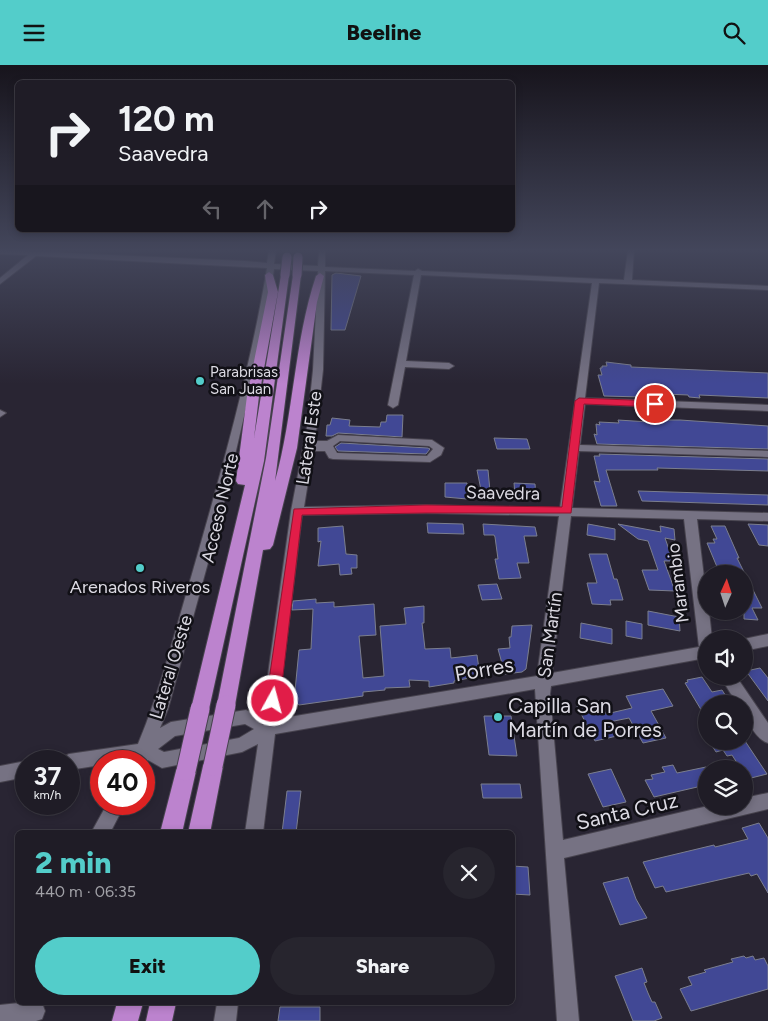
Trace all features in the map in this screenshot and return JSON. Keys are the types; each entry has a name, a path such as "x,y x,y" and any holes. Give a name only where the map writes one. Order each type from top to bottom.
{"highway":[{"path":"234,559 253,396 272,295"},
{"name":"Acceso Norte","path":"172,830 234,559 264,419 287,295"},
{"name":"Acceso Norte","path":"200,830 245,611 279,420 289,295"},
{"path":"245,611 291,448 314,295"},
{"path":"125,1021 129,1005"},
{"path":"159,1021 163,1005"}],"street":[{"name":"Lateral Oeste","path":"144,750 168,683 215,515 242,409 266,295"},
{"name":"Lateral Este","path":"254,830 298,511 309,446 318,370 321,295"},
{"path":"393,405 414,295"},
{"name":"San Martín","path":"568,1021 542,694 594,295"},
{"path":"401,364 449,366"},
{"path":"579,401 768,408"},
{"path":"338,438 432,443 438,448 437,453 430,459 333,456 329,448 309,446 330,444 338,438"},
{"path":"574,449 768,454"},
{"name":"Saavedra","path":"298,511 426,509 768,517"},
{"name":"Marambio","path":"690,515 704,630"},
{"path":"753,643 768,640"},
{"name":"Porres","path":"155,758 162,760 242,745 269,728 698,653"},
{"path":"733,685 768,736"},
{"path":"148,750 172,729 181,727 246,717 269,728"},
{"path":"0,774 15,771"},
{"name":"Santa Cruz","path":"554,851 768,801"},
{"path":"102,830 110,815"},
{"path":"225,1021 228,1005"},
{"path":"0,1016 34,1011"}],"building":[{"path":"332,295 355,295 345,330 331,330"},
{"path":"606,362 631,365 631,367 768,373 768,398 699,395 700,398 689,397 688,395 641,393 642,397 604,396 598,375 602,375 600,368 607,366"},
{"path":"387,415 403,415 402,437 338,433 326,436 327,425 330,425 332,418 350,420 349,426 380,427 381,422 386,422"},
{"path":"618,420 649,422 648,420 680,420 768,426 768,449 597,444 594,434 597,435 596,424 600,425 599,422 619,423"},
{"path":"494,438 527,439 530,449 497,449"},
{"path":"341,443 430,449 426,454 338,451 335,447"},
{"path":"599,454 768,459 768,471 657,468 658,470 606,470 617,506 601,506 594,481 600,482 594,456 600,456"},
{"path":"477,470 488,470 490,491 481,490"},
{"path":"445,483 467,483 467,499 445,497"},
{"path":"514,483 535,484 536,496 515,495"},
{"path":"638,491 768,495 768,505 642,501"},
{"path":"427,523 463,524 464,534 428,533"},
{"path":"483,524 535,527 537,536 524,536 529,563 517,563 521,578 499,579 495,559 498,559 495,537 494,535 484,535"},
{"path":"588,524 615,529 615,540 587,535"},
{"path":"618,524 661,532 660,526 674,529 675,540 665,538 673,561 664,561 675,591 649,590 642,570 658,570 648,541 638,539"},
{"path":"748,524 768,525 768,546 759,545"},
{"path":"343,526 346,554 357,555 357,568 351,568 352,574 340,575 339,564 318,566 321,541 318,542 318,528"},
{"path":"711,526 725,526 740,565 716,565 707,543 715,543 713,539 717,539"},
{"path":"589,554 607,554 614,579 617,579 623,600 610,600 611,605 592,604 587,583 597,583"},
{"path":"497,584 502,599 482,600 478,585"},
{"path":"753,590 762,608 753,608"},
{"path":"316,599 316,603 334,602 334,607 374,604 376,635 359,636 363,678 384,676 380,626 406,624 404,608 424,606 424,623 422,623 425,649 450,648 451,658 477,655 480,676 429,687 429,681 409,680 410,687 385,688 385,690 363,692 363,696 299,705 294,701 299,650 311,649 313,609 292,610 293,601"},
{"path":"753,610 758,620 753,620"},
{"path":"648,611 679,617 680,631 648,625"},
{"path":"626,621 642,624 642,639 626,636"},
{"path":"581,623 612,629 612,644 580,638"},
{"path":"532,625 526,669 522,672 505,674 498,649 510,648 509,637 511,637 512,626"},
{"path":"760,668 768,678 768,701 753,681 753,670"},
{"path":"698,678 698,685 707,685 712,692 722,690 725,695 698,695 698,705 685,683 688,682 687,680"},
{"path":"663,689 673,706 651,711 666,738 643,743 629,718 609,722 617,736 595,741 577,706 599,701 606,714 632,708 626,696"},
{"path":"484,716 511,716 517,756 489,755"},
{"path":"723,750 751,750 767,774 753,778 753,760 735,760 732,755 727,756"},
{"path":"673,765 677,773 698,769 698,787 654,797 645,780 653,779 651,775 665,772 662,767"},
{"path":"611,769 626,802 603,807 588,774"},
{"path":"481,784 520,784 522,798 483,798"},
{"path":"287,791 301,791 296,830 282,830"},
{"path":"759,823 768,838 768,893 757,874 751,876 749,873 666,892 663,886 655,888 643,862 748,839 742,828"},
{"path":"515,866 528,867 530,895 515,894"},
{"path":"628,877 636,899 647,918 620,925 603,883"},
{"path":"744,956 746,958 753,956 755,960 764,958 768,966 768,989 691,1011 680,989 692,985 688,977 706,972 704,970 733,962 731,959"},
{"path":"642,968 647,982 644,983 648,993 652,1002 655,1002 662,1018 654,1021 633,1021 615,976"},
{"path":"280,1007 320,1007 320,1021 278,1021"}],"place":[{"name":"Parabrisas San Juan","path":"200,381"},
{"name":"Arenados Riveros","path":"140,568"},
{"name":"Capilla San Martín de Porres","path":"498,717"}],"route":[{"path":"273,701 298,511 426,509 567,511 579,401 655,404"}]}
